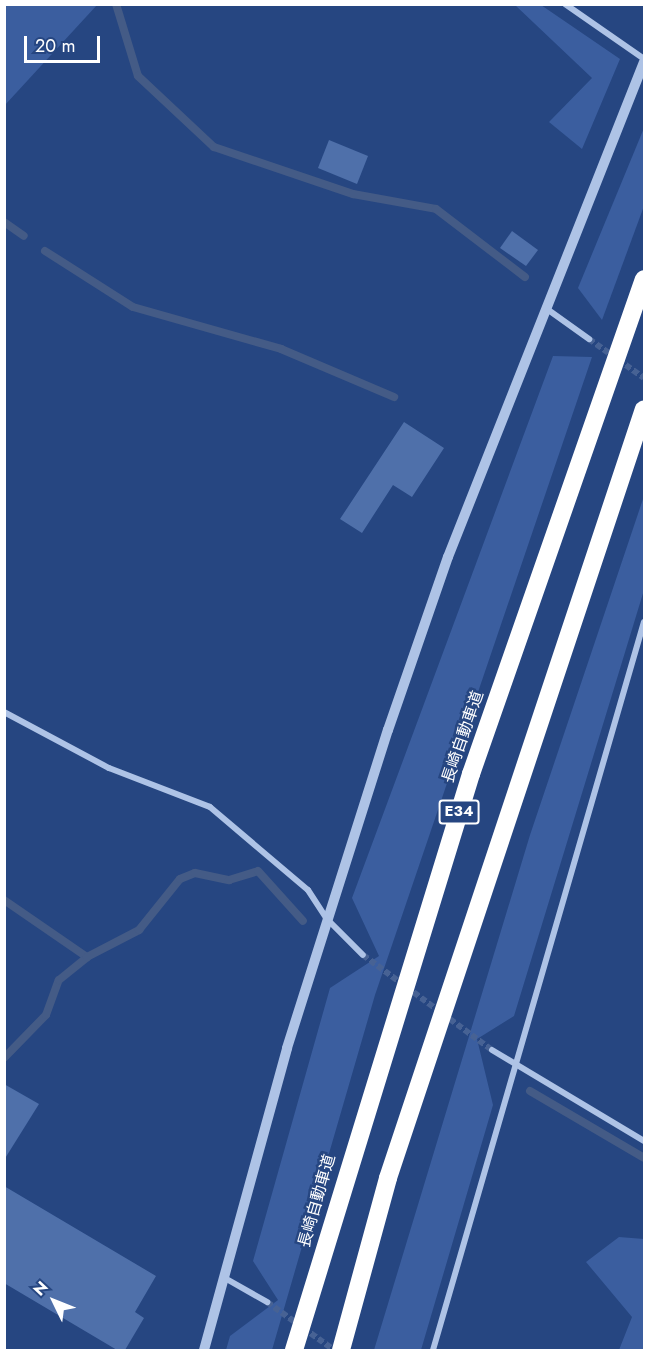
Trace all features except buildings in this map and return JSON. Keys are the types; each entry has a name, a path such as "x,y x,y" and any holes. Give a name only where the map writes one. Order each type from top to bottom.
{"highway":[{"name":"長崎自動車道","path":"294,1350 471,774 645,279"},
{"name":"E34","path":"341,1350 392,1167 645,409"}],"street":[{"path":"204,1350 222,1276 326,918 448,558 645,61 565,4"},
{"path":"547,309 589,339"},
{"path":"433,1350 645,622"},
{"path":"4,712 109,768 210,807 308,890 326,918 363,955"},
{"path":"492,1050 514,1067 645,1141"},
{"path":"222,1276 267,1302"}],"shaded area":[{"path":"4,5 97,5 5,105"},
{"path":"515,5 541,5 620,59 582,149 549,122 592,78"},
{"path":"644,128 644,206 602,320 578,288"},
{"path":"553,356 592,357 375,995 272,1350 226,1350 230,1336 278,1300 253,1261 330,988 379,956 352,898"},
{"path":"644,496 644,590 514,1016 477,1039 493,1105 421,1350 374,1350 530,835"},
{"path":"619,1237 644,1239 644,1350 619,1350 632,1317 586,1262"}],"waterway":[{"path":"116,4 138,76 214,147 353,194 436,209 525,277"},
{"path":"4,222 24,236"},
{"path":"45,251 133,307 281,349 394,397"},
{"path":"4,1058 46,1015 59,980 87,957 139,930 180,879 195,873 229,880 258,871 303,921"},
{"path":"4,900 87,957"},
{"path":"530,1091 644,1158"}],"tunnel":[{"path":"589,339 644,378"},
{"path":"363,955 492,1050"},
{"path":"267,1302 334,1350"}]}
